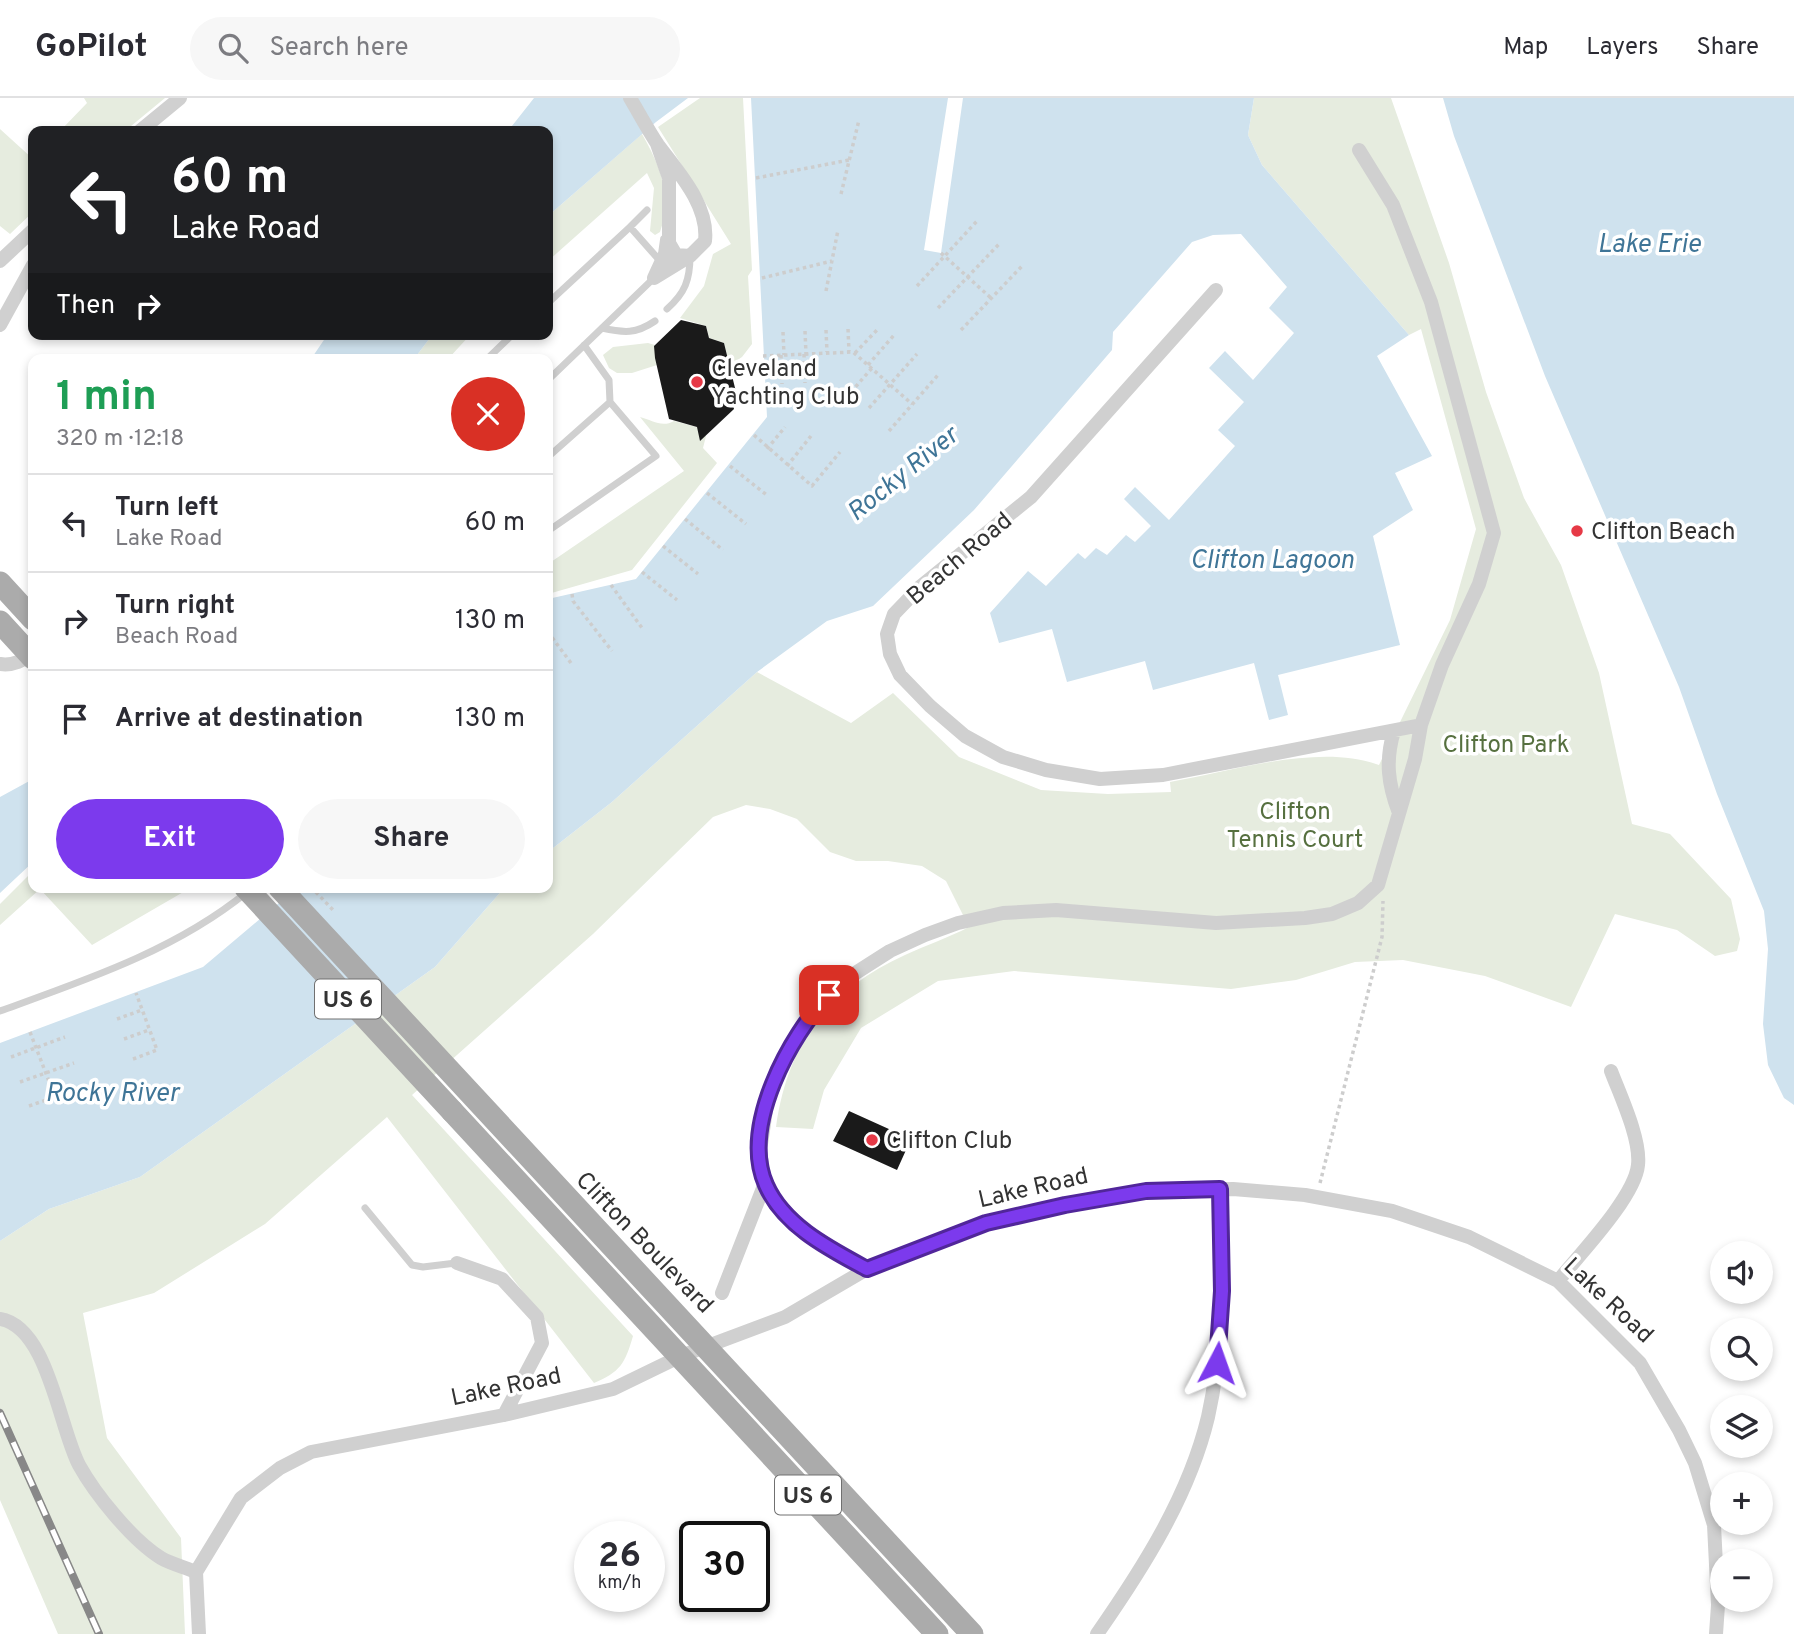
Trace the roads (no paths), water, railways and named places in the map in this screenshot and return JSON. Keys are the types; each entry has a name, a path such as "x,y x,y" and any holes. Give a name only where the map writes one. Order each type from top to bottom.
{"main road":[{"path":"0,583 28,614"},
{"path":"0,622 28,653"},
{"name":"Clifton Boulevard","path":"250,893 937,1634"},
{"name":"Clifton Boulevard","path":"284,893 972,1634"}],"street":[{"path":"146,126 180,98"},
{"path":"629,98 657,144 684,179 704,219 705,241 690,256 654,278"},
{"path":"657,144 669,178 668,235 671,250 676,255 690,256"},
{"path":"867,1269 813,1239 779,1205 765,1183 760,1151 762,1123 782,1061 816,1008 842,981 890,951 958,923 1003,913 1056,910 1216,923 1305,918 1332,914 1358,904 1378,886 1421,725 1442,665 1479,584 1494,533 1431,302 1393,205 1359,150"},
{"path":"0,261 28,235"},
{"path":"654,278 668,235"},
{"path":"0,325 28,274"},
{"name":"Beach Road","path":"1216,290 1031,497 920,587 894,614 887,634 890,654 900,675 965,736 1003,757 1046,770 1100,779 1163,775 1421,725"},
{"path":"0,664 7,665 28,658"},
{"path":"1394,731 1388,753 1389,787 1399,813"},
{"path":"1558,1280 1622,1202 1638,1165 1630,1117 1611,1071"},
{"path":"722,1293 732,1275 765,1183"},
{"path":"1097,1634 1133,1581 1175,1507 1208,1419 1217,1363 1222,1291 1220,1189"},
{"name":"Lake Road","path":"196,1572 241,1498 280,1468 311,1452 504,1415 612,1389 681,1356 785,1317 867,1269 986,1223 1065,1205 1146,1191 1220,1189 1316,1197 1392,1211 1469,1237 1558,1280 1640,1363 1695,1463 1714,1525 1718,1605 1716,1634"},
{"path":"457,1263 502,1279 537,1317 542,1343 504,1415"},
{"path":"0,1319 18,1325 33,1342 80,1467 118,1518 160,1558 196,1572 199,1634"}],"lane":[{"path":"553,298 647,210"},
{"path":"630,227 661,262"},
{"path":"667,309 686,288 690,275 690,256"},
{"path":"553,375 654,278"},
{"path":"602,328 628,334 642,330 655,321"},
{"path":"491,354 507,340"},
{"path":"553,528 656,456 610,402 609,380 584,345"},
{"path":"553,453 610,402"},
{"path":"0,1011 95,977 168,943 222,913 246,893"},
{"path":"365,1208 412,1265 423,1268 457,1263"}],"water":[{"path":"534,98 688,98 656,122 553,212 553,126 512,126"},
{"name":"Rocky River","path":"751,98 948,98 924,250 941,253 963,98 1254,98 1248,135 1262,165 1409,335 1377,356 1432,456 1395,473 1413,510 1373,536 1400,645 1278,675 1288,715 1269,720 1254,663 1153,690 1145,661 1067,682 1052,629 999,643 990,613 1028,571 1046,586 1078,553 1085,559 1096,548 1107,555 1126,535 1135,542 1151,526 1124,499 1135,487 1169,520 1235,446 1218,430 1244,402 1209,368 1225,351 1253,380 1294,333 1269,308 1287,287 1241,234 1213,235 1192,242 1113,332 1112,350 974,510 873,606 827,621 757,672 612,802 553,848 553,598 636,579 767,417"},
{"name":"Lake Erie","path":"1443,98 1794,98 1794,1105 1784,1098 1768,1065 1763,1024 1768,949 1764,911 1717,794 1679,687 1545,376 1454,136"},
{"path":"324,340 428,340 418,354 314,354"},
{"path":"28,782 28,867 0,893 0,797"},
{"name":"Rocky River","path":"291,893 500,893 435,967 140,1177 49,1209 0,1241 0,1043 203,967"}],"railway":[{"path":"0,1413 99,1634"}],"place":[{"name":"Cleveland Yachting Club","path":"697,382"},
{"name":"Clifton Beach","path":"1577,531"},
{"name":"Clifton Club","path":"872,1140"}],"water label":[{"name":"Clifton Lagoon","path":"1272,559"}],"park label":[{"name":"Clifton Park","path":"1506,744"},
{"name":"Clifton Tennis Court","path":"1295,825"}]}
